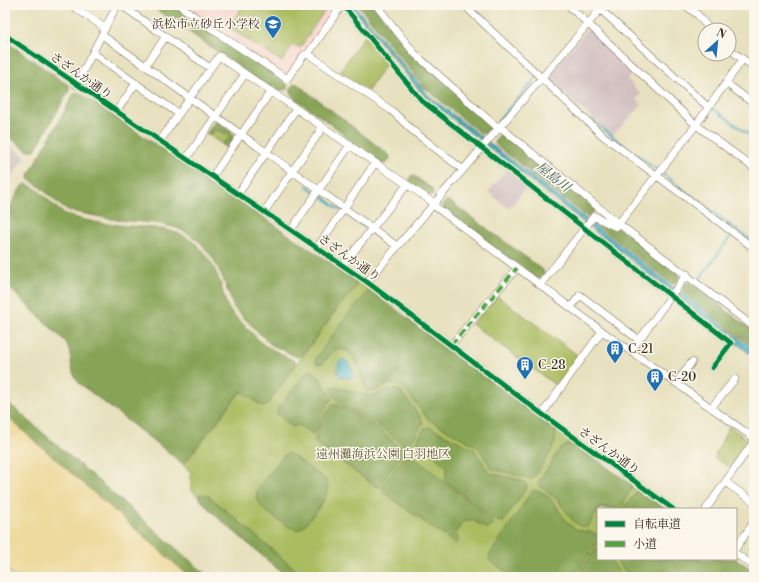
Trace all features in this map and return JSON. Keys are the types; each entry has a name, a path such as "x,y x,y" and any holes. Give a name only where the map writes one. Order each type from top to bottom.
{"street":[{"path":"71,5 105,28"},
{"path":"76,85 117,5"},
{"path":"121,5 210,68"},
{"path":"179,5 216,32 287,79 304,54 308,54 343,5 416,95 731,343 712,368"},
{"path":"376,5 415,54 499,127 619,223 754,327"},
{"path":"464,5 540,79 602,135 754,248"},
{"path":"568,5 696,125 754,168"},
{"path":"685,5 703,22"},
{"path":"367,282 602,7 708,107"},
{"name":"さざんか通り","path":"5,35 76,85 367,282 542,414 672,508"},
{"path":"102,35 397,246"},
{"path":"146,65 166,36"},
{"path":"93,53 179,114"},
{"path":"308,54 392,111 412,130 462,170"},
{"path":"737,55 754,67"},
{"path":"160,141 219,56 407,185 602,331 754,439 707,508"},
{"path":"540,285 594,216 616,227 696,125 743,59"},
{"path":"186,159 245,74"},
{"path":"116,112 136,83"},
{"path":"726,83 754,104"},
{"path":"212,177 271,91"},
{"path":"238,194 296,109"},
{"path":"264,212 323,127"},
{"path":"291,230 350,145"},
{"path":"317,248 375,163"},
{"path":"343,265 407,185"},
{"path":"450,345 517,268"},
{"path":"631,351 686,274"},
{"path":"571,307 580,295 639,340"},
{"path":"542,414 602,331"},
{"path":"676,383 692,362"},
{"path":"711,408 735,379"},
{"path":"725,482 754,502"},
{"path":"737,547 754,522"},
{"path":"737,555 754,566"}],"shaded area":[{"name":"浜松市立砂丘小学校","path":"183,5 340,5 308,50 306,49 287,76"},
{"path":"588,29 590,29 636,70 627,79 641,94 636,99 642,105 612,136 546,77"},
{"path":"5,142 26,157 5,187"},
{"path":"507,169 527,186 509,209 488,192"}],"green space":[{"path":"150,5 172,5 285,82 287,84 287,89 278,91 270,88"},
{"path":"243,5 328,5 300,48 293,44 282,62 229,28"},
{"path":"358,5 373,5 406,47 490,125 486,133 480,133 424,87"},
{"path":"365,35 387,62 368,91 340,71"},
{"path":"5,41 69,86 69,91 35,150 27,150 5,134"},
{"path":"296,83 389,155 390,158 387,163 382,164 347,140 345,134 294,98 291,87"},
{"path":"78,92 357,281 355,288 339,306 303,355 297,357 270,344 234,308 223,278 213,258 200,242 189,234 177,228 155,223 117,220 70,211 61,206 29,179 29,175 74,94"},
{"path":"216,121 236,136 229,149 206,133"},
{"path":"216,121 236,136 228,148 222,144 230,138 227,134 217,130 208,134"},
{"path":"500,134 505,135 595,209 590,217 586,216 496,145 495,141"},
{"path":"413,175 432,189 433,195 428,195 410,183 410,177"},
{"path":"26,184 39,191 60,211 73,217 112,225 150,227 170,231 180,234 198,246 208,258 215,271 226,304 230,311 264,345 296,362 296,365 266,406 263,406 241,391 185,462 182,463 79,383 73,372 70,352 66,342 5,284 5,215 22,186"},
{"path":"448,200 543,270 544,275 540,279 536,278 445,211 443,204"},
{"path":"594,219 623,231 680,275 677,282 672,284 593,222"},
{"name":"遠州灘海浜公園 白羽地区","path":"354,278 539,418 664,508 597,508 597,560 737,560 754,571 754,577 287,577 214,514 191,489 191,472 183,465 241,391 262,406 266,406 357,281"},
{"path":"688,281 754,332 754,348 683,293 682,288"},
{"path":"369,291 374,293 555,430 555,442 552,449 532,479 492,469 478,447 428,419 402,386 391,384 374,391 368,391 357,363 348,351 341,349 334,350 323,363 316,363 316,358 348,314"},
{"path":"497,296 580,357 558,387 472,324"},
{"path":"309,369 316,373 332,399 321,413 317,429 313,434 299,425 292,427 277,414 278,408"},
{"path":"332,386 370,396 391,389 400,390 421,418 423,424 409,445 405,446 376,423 343,406 335,398 331,389"},
{"path":"5,400 209,577 190,577 5,415"},
{"path":"335,404 374,425 403,450 402,454 379,487 375,486 314,442 324,415 332,405"},
{"path":"729,426 749,441 730,467 714,458"},
{"path":"429,427 475,450 489,473 520,480 527,484 526,488 503,522 497,521 445,480 447,467 417,441 424,429"},
{"path":"569,444 579,447 633,486 621,508 597,508 597,512 587,527 580,526 573,521 558,500 538,483 560,449"},
{"path":"289,453 324,478 327,484 325,497 321,504 302,528 296,530 269,514 259,502 257,495 258,488 284,455"},
{"path":"406,454 411,455 491,519 493,525 488,529 474,521 465,520 455,533 459,540 456,544 384,493 382,487"},
{"path":"533,490 540,491 545,494 555,504 571,526 581,531 592,532 597,534 597,542 573,577 513,577 489,560 490,554"},
{"path":"639,490 664,508 624,508"},
{"path":"200,494 209,496 304,577 287,577 214,514 199,498"},
{"path":"597,547 597,560 611,560 623,577 576,577"},
{"path":"616,560 682,560 671,577 630,577"},
{"path":"685,560 737,560 754,571 754,577 674,577"}],"sand":[{"path":"5,415 190,577 14,577 5,567"}],"water":[{"path":"350,5 354,5 428,95 754,350 754,357 425,97"},
{"path":"343,359 348,362 351,367 353,373 352,378 341,377 337,373 339,362"}],"waterway":[{"path":"470,5 489,24"},
{"path":"498,121 535,79"},
{"path":"711,107 754,138"},
{"path":"592,120 627,148"},
{"path":"631,151 656,169"},
{"path":"663,174 754,243"},
{"path":"307,186 315,192"},
{"path":"323,197 340,210"},
{"path":"344,212 368,230"},
{"path":"372,233 391,247"},
{"path":"698,281 730,237"}],"marked path":[{"path":"451,345 517,268"}],"cycle path":[{"path":"343,5 422,101 731,343 712,368"},
{"path":"5,35 367,282 542,414 672,508"}],"place":[{"name":"浜松市立砂丘小学校","path":"273,39"},
{"name":"C-21","path":"615,364"},
{"name":"C-28","path":"525,380"},
{"name":"C-20","path":"655,392"}],"water label":[{"name":"屋島川","path":"553,177"}]}
